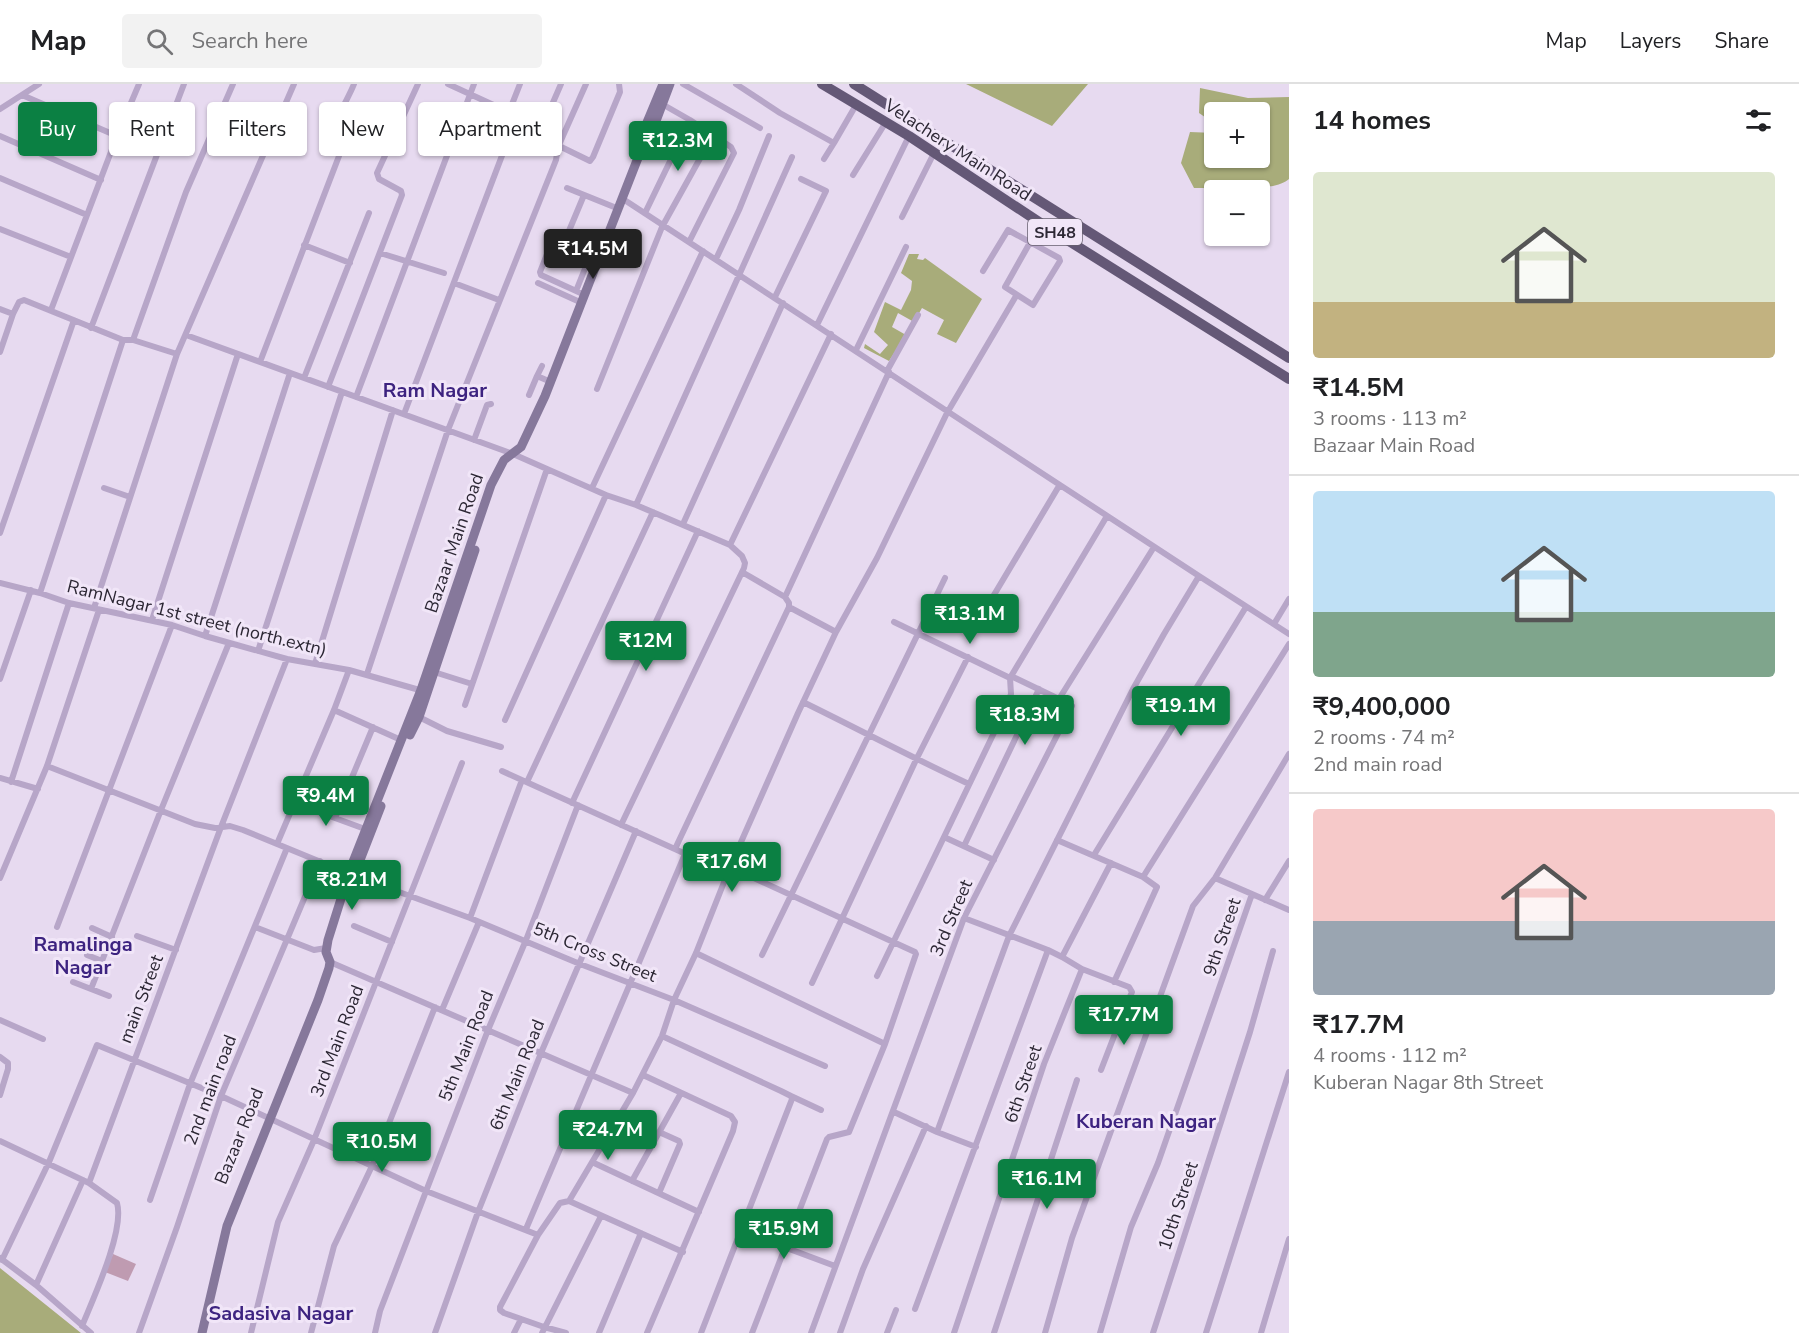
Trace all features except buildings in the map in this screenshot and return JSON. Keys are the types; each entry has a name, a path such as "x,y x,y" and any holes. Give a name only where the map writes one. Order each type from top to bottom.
{"main road":[{"path":"643,145 643,132 663,84"},
{"name":"Bazaar Main Road","path":"424,691 491,485 501,465 527,435 584,299 643,145 650,136 670,84"},
{"name":"Velachery Main Road","path":"822,84 909,136 1043,224 1289,379"},
{"name":"Velachery Main Road","path":"854,84 1289,358"},
{"path":"1110,266 1120,250"},
{"path":"351,871 361,859 408,739 419,717 424,691 434,672 496,485 511,456"},
{"name":"Bazaar Road","path":"196,1333 218,1237 316,993 365,830 401,740 424,691"},
{"name":"Bazaar Road","path":"202,1333 227,1226 267,1117"}],"street":[{"path":"0,109 39,84"},
{"path":"131,102 139,84"},
{"path":"91,328 184,84"},
{"path":"133,340 186,192 233,84"},
{"path":"0,878 3,861 47,766 177,354 294,84"},
{"path":"260,362 339,156 339,149 334,140 335,128 354,84"},
{"path":"328,387 402,193 379,179 377,173 418,84"},
{"path":"448,84 485,102"},
{"path":"356,397 474,84"},
{"path":"513,102 520,84"},
{"path":"553,102 561,84"},
{"path":"562,138 586,84"},
{"path":"562,149 590,161 620,92 619,84"},
{"path":"683,84 760,128"},
{"path":"736,84 780,113 834,143"},
{"path":"22,95 109,133"},
{"path":"662,104 731,147 734,153 689,242"},
{"path":"825,159 856,105"},
{"path":"645,213 690,120"},
{"path":"853,175 886,122"},
{"path":"597,388 664,225 713,135"},
{"path":"0,136 100,180"},
{"path":"716,259 769,136"},
{"path":"817,325 909,136"},
{"path":"902,217 934,153"},
{"path":"51,310 109,156"},
{"path":"404,414 502,156"},
{"path":"367,674 448,430 557,156"},
{"path":"636,505 792,157"},
{"path":"0,178 87,215"},
{"path":"775,297 826,191 801,179"},
{"path":"567,188 619,209"},
{"path":"566,238 584,195"},
{"path":"623,199 856,350 947,413 1289,634"},
{"path":"304,378 369,213"},
{"path":"983,272 1008,230 1031,243 1059,258 1060,261 1033,306 1005,287 1031,243 1043,224"},
{"path":"0,229 71,257"},
{"path":"304,245 350,263"},
{"path":"584,299 576,291 540,272 549,249 554,247 597,265"},
{"path":"856,350 906,247"},
{"path":"592,488 703,250"},
{"path":"380,253 444,273"},
{"path":"576,291 588,261"},
{"path":"539,282 584,299"},
{"path":"454,283 499,300"},
{"path":"569,1201 594,1163 662,1036 674,1000 696,953 729,870 836,632 877,558 947,413 1016,296"},
{"path":"0,352 13,314 19,302 24,300 123,340 133,340 177,354"},
{"path":"683,524 783,303"},
{"path":"0,309 13,314"},
{"path":"785,597 888,372 918,315"},
{"path":"0,533 74,320"},
{"path":"730,544 831,334"},
{"path":"186,335 448,430 547,469 730,544 745,560 742,572 621,825"},
{"path":"40,592 123,340"},
{"path":"152,620 238,354"},
{"path":"529,395 542,366"},
{"path":"205,636 290,373"},
{"path":"537,376 550,382"},
{"path":"258,651 342,392"},
{"path":"474,440 487,405 491,404"},
{"path":"315,664 393,410"},
{"path":"465,705 547,469"},
{"path":"982,615 1059,486"},
{"path":"104,488 130,497"},
{"path":"505,720 606,495"},
{"path":"470,918 524,781 652,512"},
{"path":"877,976 1003,714 1011,694 1010,677 1107,516"},
{"name":"5th Main Road","path":"375,1333 380,1311 525,940 575,804 698,531"},
{"path":"894,622 1059,699 1154,547"},
{"path":"675,849 789,607 785,597 742,572"},
{"path":"937,1132 1009,936 1133,689 1199,576"},
{"path":"762,954 945,578"},
{"name":"RamNagar 1st street (north.extn)","path":"0,583 40,592 69,603 172,625 288,659 367,674 424,691"},
{"path":"0,679 31,590"},
{"path":"11,782 69,603"},
{"path":"1274,624 1288,603"},
{"path":"789,607 836,632"},
{"path":"1094,855 1246,607"},
{"path":"57,927 172,625"},
{"path":"91,989 229,643"},
{"path":"1143,877 1289,644"},
{"path":"812,983 916,760 968,657"},
{"name":"main Street","path":"36,1285 86,1181 176,950 221,826 288,659"},
{"path":"277,844 349,670"},
{"path":"434,672 472,684"},
{"path":"964,846 1039,689"},
{"name":"3rd Street","path":"811,1333 964,918 1072,706 1059,699"},
{"path":"803,702 916,760 969,784"},
{"path":"334,710 401,740"},
{"path":"419,717 447,731 501,747"},
{"path":"335,818 373,727"},
{"path":"1045,1333 1072,1238 1193,906 1215,878 1289,754"},
{"name":"3rd Main Road","path":"251,1333 278,1222 314,1140 462,762"},
{"name":"5th Cross Street","path":"47,766 195,824 209,828 230,826 351,871 674,1000 825,1066"},
{"path":"502,771 685,854 790,894 915,952 916,957 885,1044 849,1132 826,1139 752,1333"},
{"path":"0,778 38,789"},
{"path":"294,803 365,830"},
{"name":"6th Main Road","path":"435,1333 478,1212 541,1053 636,831"},
{"path":"944,837 994,860"},
{"path":"1057,840 1111,862 1155,884 1157,889 1114,982"},
{"path":"150,1200 190,1084 287,848"},
{"path":"526,1229 685,854"},
{"name":"2nd main road","path":"139,1333 221,1096 320,861"},
{"path":"1265,900 1289,861"},
{"path":"1062,957 1111,862"},
{"path":"1215,878 1252,894"},
{"name":"9th Street","path":"1100,1333 1131,1227 1158,1163 1252,894 1289,910"},
{"path":"964,918 1048,950 1082,969 1131,989 1132,992 1101,1070"},
{"path":"442,1010 479,922"},
{"path":"354,926 392,942"},
{"path":"255,927 328,956 376,981 633,1093"},
{"path":"92,928 112,937"},
{"path":"137,936 176,950"},
{"path":"915,1309 1048,950"},
{"name":"10th Street","path":"1154,1333 1250,1032 1273,951"},
{"path":"696,953 885,1044"},
{"path":"87,955 102,961"},
{"name":"6th Street","path":"954,1333 1044,1064 1082,969"},
{"path":"73,982 109,996"},
{"path":"311,1333 334,1246 372,1166 435,1007"},
{"path":"1124,1013 1149,1025"},
{"path":"0,1020 43,1039"},
{"path":"662,1036 821,1110"},
{"path":"91,1333 36,1285 1,1259 49,1162 97,1045 133,1062 221,1096 426,1191 538,1235"},
{"path":"0,1057 8,1063 0,1095"},
{"path":"1206,1333 1289,1072"},
{"path":"643,1075 731,1116 735,1122 734,1131 647,1333"},
{"path":"994,1333 1077,1080"},
{"path":"632,1181 681,1093"},
{"path":"701,1333 792,1099 791,1096"},
{"path":"894,1112 976,1147"},
{"path":"840,1333 863,1269 926,1126"},
{"path":"659,1132 679,1141 680,1144 660,1193"},
{"path":"0,1142 49,1162 86,1181 117,1203 120,1212 112,1245 82,1326"},
{"path":"594,1163 699,1212"},
{"path":"566,1333 543,1330 500,1310 538,1235 561,1203 569,1201 683,1252"},
{"path":"543,1330 601,1216"},
{"path":"741,1232 835,1266"},
{"path":"599,1333 641,1233"},
{"path":"1261,1333 1289,1239"},
{"path":"887,1333 896,1310"},
{"path":"513,1333 520,1319"}],"shaded area":[{"path":"966,84 1088,84 1052,126"},
{"path":"1200,88 1248,98 1289,97 1289,179 1270,186 1270,180 1204,180 1204,188 1194,188 1181,163 1190,132 1204,133 1204,168 1270,168 1270,102 1204,102 1204,116 1199,113"},
{"path":"909,254 919,254 917,259 925,258 982,299 956,343 937,334 944,320 922,308 914,322 898,313 892,327 906,335 889,361 864,348 865,344 880,354 888,345 874,332 885,302 901,310 911,290 912,281 901,273"},
{"path":"113,1254 136,1264 128,1281 105,1272"},
{"path":"0,1268 81,1333 0,1333"}],"district":[{"name":"Ram Nagar","path":"435,390"},
{"name":"Ramalinga Nagar","path":"83,956"},
{"name":"Kuberan Nagar","path":"1146,1121"},
{"name":"Sadasiva Nagar","path":"281,1313"}]}
